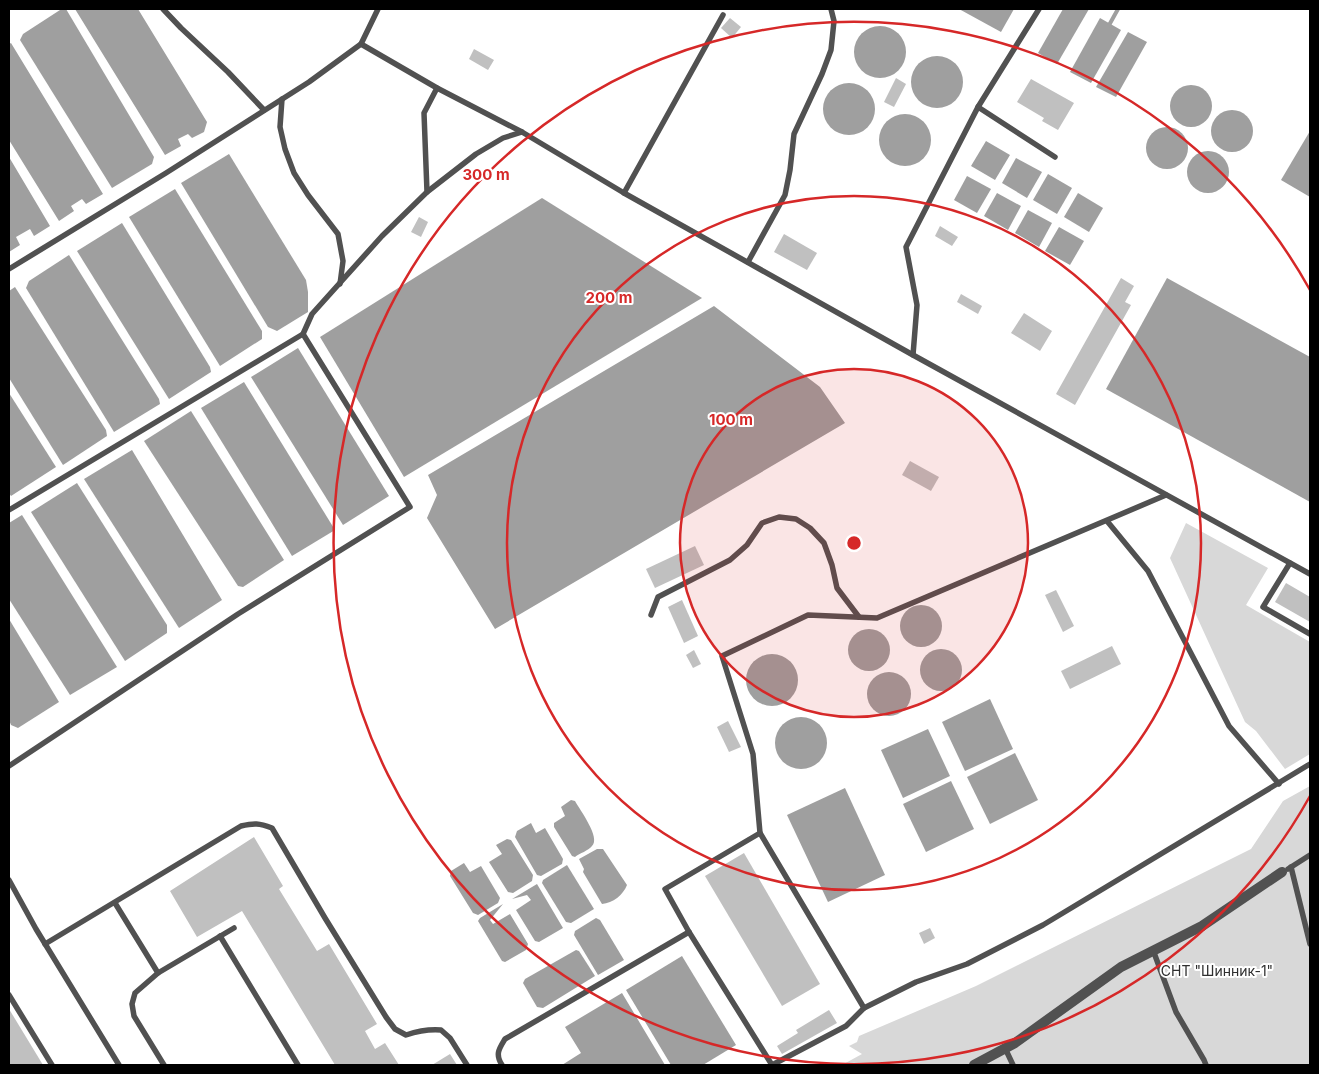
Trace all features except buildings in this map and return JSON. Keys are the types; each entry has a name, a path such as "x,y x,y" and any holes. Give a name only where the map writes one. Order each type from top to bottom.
{"street":[{"path":"974,1065 1015,1043 1121,967 1202,926 1286,870"}],"lane":[{"path":"163,9 264,110"},
{"path":"9,269 158,178 309,82 361,44 378,9"},
{"path":"748,262 785,195 794,134 831,50 834,21 831,9"},
{"path":"913,354 917,304 906,247 978,108 1039,9"},
{"path":"624,193 723,15"},
{"path":"361,44 437,88 522,132 624,193 1310,574"},
{"path":"427,192 424,113 437,88"},
{"path":"282,99 280,128 285,149 294,172 308,195 338,234 343,260 340,284"},
{"path":"978,108 1054,157"},
{"path":"9,510 303,334 312,314 382,236 427,192 476,154 503,138 522,132"},
{"path":"9,766 238,614 410,507 303,334"},
{"path":"864,1008 760,833 753,754 722,656 808,616 877,618 1166,495"},
{"path":"651,615 658,597 730,560 747,545 762,523 780,517 796,519 810,528 824,543 832,565 837,588 859,617"},
{"path":"1107,521 1148,571 1229,726 1279,784"},
{"path":"1290,563 1263,607 1310,634"},
{"path":"760,833 665,889 689,932 772,1065 846,1026 864,1008 916,982 967,964 1043,925 1310,764"},
{"path":"45,944 241,826 253,823 272,828 325,918 395,1030 406,1035 431,1029 441,1030 450,1038 466,1065"},
{"path":"1310,855 1286,870 1310,944"},
{"path":"9,880 45,944 119,1065"},
{"path":"115,902 158,972"},
{"path":"164,1065 134,1016 132,1004 135,994 158,972 234,928"},
{"path":"502,1065 498,1060 499,1049 505,1039 689,932"},
{"path":"220,936 298,1065"},
{"path":"1154,950 1176,1012 1206,1065"},
{"path":"9,995 52,1065"},
{"path":"1004,1048 1013,1065"}],"green space":[{"path":"1186,523 1268,568 1246,605 1310,642 1310,754 1285,769 1256,731 1245,722 1170,558"},
{"name":"СНТ \"Шинник-1\"","path":"1310,786 1310,1065 842,1065 862,1054 849,1046 857,1042 859,1036 976,986 1251,849 1283,801"}],"shaded area":[{"path":"66,9 154,157 152,164 112,188 20,40 23,34 60,10"},
{"path":"75,9 138,9 207,122 204,132 192,138 188,134 178,139 181,146 165,155"},
{"path":"959,9 1014,9 1001,32"},
{"path":"1063,9 1089,9 1057,64 1038,53"},
{"path":"1100,18 1121,30 1091,83 1070,72"},
{"path":"880,26 894,30 902,38 906,52 902,66 894,74 880,78 866,74 858,66 854,52 858,38 866,30"},
{"path":"1128,32 1147,42 1116,97 1096,87"},
{"path":"11,43 103,194 86,204 82,199 71,206 74,211 59,221 9,140 9,44"},
{"path":"932,56 942,56 951,60 959,68 963,82 959,96 951,104 942,108 932,108 923,104 915,96 911,87 911,77 915,68 923,60"},
{"path":"849,83 863,87 871,95 875,109 871,123 863,131 849,135 835,131 827,123 823,109 827,95 835,87"},
{"path":"1195,85 1203,88 1209,94 1212,106 1209,118 1203,124 1187,127 1179,124 1173,118 1170,102 1173,94 1179,88"},
{"path":"1236,110 1244,113 1250,119 1253,131 1250,143 1244,149 1228,152 1220,149 1214,143 1211,127 1214,119 1220,113"},
{"path":"900,114 910,114 924,121 931,135 931,145 924,159 910,166 900,166 890,162 883,155 879,145 879,135 883,125 890,118"},
{"path":"1171,127 1179,130 1185,136 1188,148 1185,160 1179,166 1163,169 1155,166 1149,160 1146,144 1149,136 1155,130"},
{"path":"1310,131 1310,197 1281,180"},
{"path":"986,141 1010,155 995,180 971,166"},
{"path":"1212,151 1220,154 1226,160 1229,172 1226,184 1220,190 1204,193 1196,190 1190,184 1187,168 1190,160 1196,154"},
{"path":"229,154 306,280 308,312 277,331 268,327 181,183"},
{"path":"9,157 50,226 34,236 30,229 16,237 20,245 9,252"},
{"path":"1016,158 1042,172 1027,198 1002,183"},
{"path":"1048,174 1072,188 1057,214 1033,200"},
{"path":"967,176 991,189 977,213 954,200"},
{"path":"175,189 262,331 262,339 220,366 129,217"},
{"path":"997,193 1021,206 1008,230 984,216"},
{"path":"1078,193 1103,208 1089,232 1064,217"},
{"path":"542,198 702,298 404,477 320,337"},
{"path":"1028,210 1052,223 1039,247 1015,233"},
{"path":"122,223 210,367 211,372 169,399 77,251"},
{"path":"1059,227 1084,241 1070,265 1045,251"},
{"path":"69,255 159,399 160,404 114,432 26,288 29,281"},
{"path":"1167,278 1310,357 1310,502 1106,389"},
{"path":"15,287 106,430 107,436 63,465 9,378 9,291"},
{"path":"714,306 820,387 845,423 495,629 427,518 437,495 428,475"},
{"path":"298,348 389,496 343,525 251,377"},
{"path":"244,382 335,530 292,556 201,408"},
{"path":"9,393 56,467 11,496 9,493"},
{"path":"191,411 284,560 243,587 238,586 144,441"},
{"path":"132,450 222,600 179,628 84,479"},
{"path":"77,483 167,625 167,633 125,661 31,512"},
{"path":"22,515 117,667 70,695 9,599 9,523"},
{"path":"925,605 933,608 939,614 942,626 939,638 933,644 917,647 909,644 903,638 900,622 903,614 909,608"},
{"path":"9,619 59,702 18,728 11,725 9,720"},
{"path":"869,629 884,635 890,650 884,665 869,671 854,665 848,650 854,635"},
{"path":"945,649 953,652 959,658 962,670 959,682 953,688 937,691 929,688 923,682 920,666 923,658 929,652"},
{"path":"767,654 777,654 791,661 798,675 798,685 791,699 777,706 767,706 757,702 750,695 746,685 746,675 750,665 757,658"},
{"path":"889,672 901,676 907,682 911,694 907,706 901,712 889,716 877,712 871,706 867,694 871,682 877,676"},
{"path":"990,699 1013,749 965,771 942,722"},
{"path":"796,717 806,717 820,724 827,738 827,748 820,762 806,769 796,769 786,765 779,758 775,748 775,738 779,728 786,721"},
{"path":"928,729 950,776 903,798 881,750"},
{"path":"1015,753 1038,800 990,824 967,777"},
{"path":"951,781 974,829 926,852 903,804"},
{"path":"845,788 885,875 828,902 787,815"},
{"path":"571,800 575,801 589,824 594,837 592,846 575,857 572,856 554,827 554,823 565,816 561,807"},
{"path":"531,823 536,833 545,828 563,859 562,864 541,876 537,875 515,837 517,831"},
{"path":"507,839 511,840 533,875 532,881 513,893 508,892 489,862 502,854 496,845"},
{"path":"597,849 603,849 627,885 617,898 602,904 583,872 584,869 579,859"},
{"path":"464,863 470,872 481,866 500,898 498,903 478,915 473,913 450,876 451,871"},
{"path":"567,865 594,909 571,923 566,922 542,883 543,880"},
{"path":"537,884 563,928 539,942 535,941 516,910 531,900 527,895 512,899"},
{"path":"503,904 490,920 493,924 510,914 528,944 526,950 505,962 502,961 478,921"},
{"path":"596,918 600,920 624,960 598,975 574,935 575,931"},
{"path":"576,950 579,951 595,976 543,1008 537,1007 523,983 525,979"},
{"path":"682,956 736,1045 703,1065 671,1065 626,990"},
{"path":"622,993 665,1065 562,1065 581,1053 565,1027"}],"waterway":[{"path":"1108,27 1118,9"}]}
